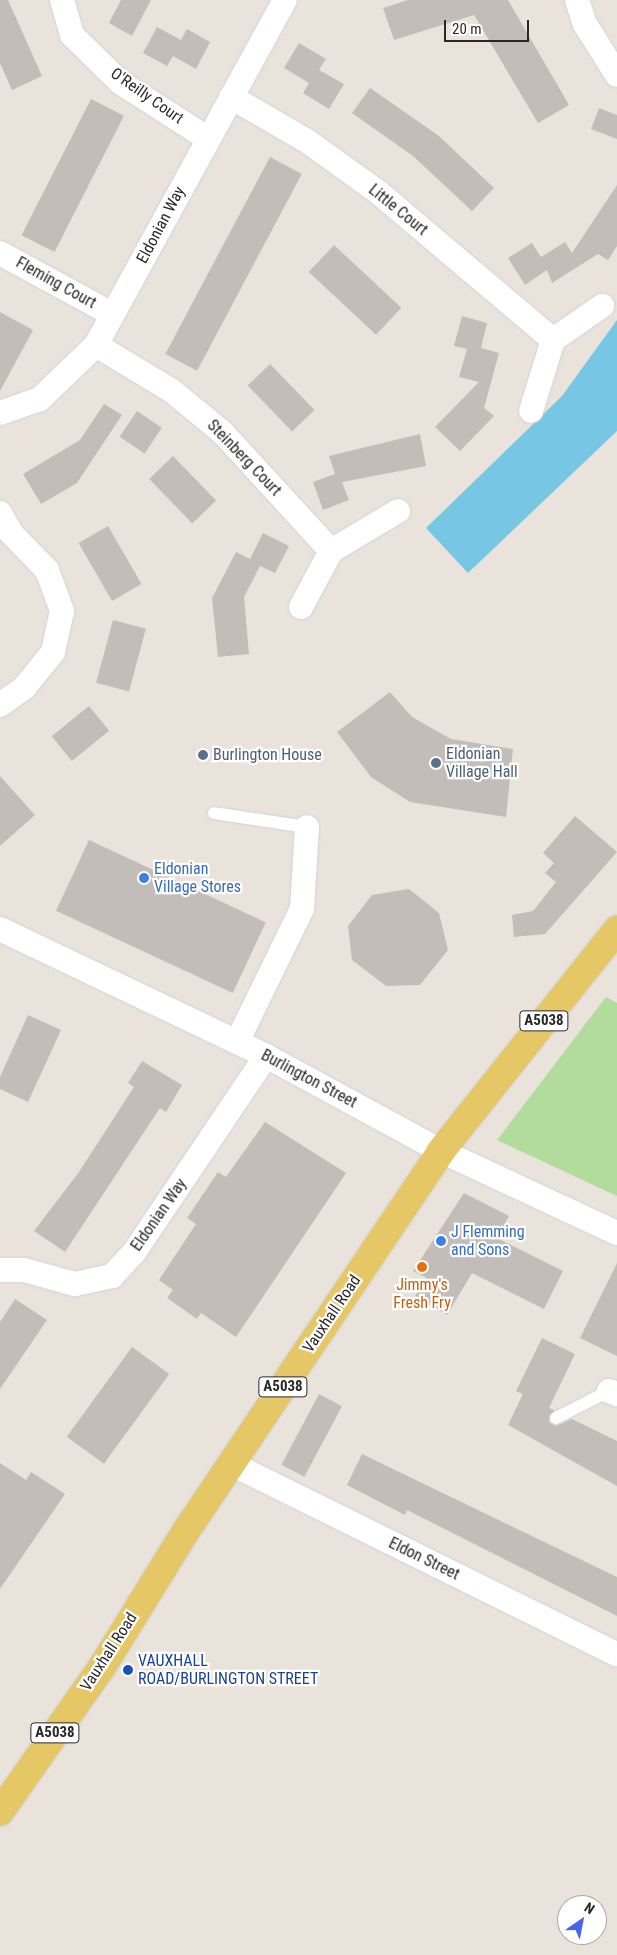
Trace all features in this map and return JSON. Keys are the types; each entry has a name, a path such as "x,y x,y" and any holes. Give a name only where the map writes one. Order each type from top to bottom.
{"main road":[{"name":"Vauxhall Road","path":"0,1812 102,1667 232,1464 441,1151 617,930"}],"street":[{"name":"O'Reilly Court","path":"62,0 72,35 121,82 207,138"},
{"name":"Eldonian Way","path":"0,413 40,399 96,344 207,138 285,0"},
{"path":"577,0 585,24 617,75"},
{"name":"Little Court","path":"231,97 307,141 378,192 553,340"},
{"name":"Fleming Court","path":"0,253 112,314"},
{"path":"531,411 553,340 602,306"},
{"name":"Steinberg Court","path":"96,344 172,392 222,432 331,551"},
{"path":"301,607 331,551 398,511"},
{"path":"0,513 11,533 47,570 62,611 53,652 24,688 0,705"},
{"path":"237,1042 302,909 307,827"},
{"name":"Burlington Street","path":"0,929 266,1056 441,1151 617,1232"},
{"name":"Eldonian Way","path":"0,1270 24,1270 75,1284 112,1276 135,1251 266,1056"},
{"name":"Eldon Street","path":"232,1464 617,1654"}],"lane":[{"path":"214,813 307,827"},
{"path":"556,1418 613,1392"}],"green space":[{"path":"606,997 617,1003 617,1196 497,1140"}],"water":[{"path":"617,320 617,431 468,573 426,528 562,396"}],"building":[{"path":"0,0 8,0 42,76 12,90 0,63"},
{"path":"121,0 151,0 132,36 109,23"},
{"path":"408,0 508,0 569,105 538,123 474,15 394,40 383,8"},
{"path":"157,27 181,40 187,29 210,42 196,69 173,56 167,66 143,53"},
{"path":"299,43 326,59 319,70 344,84 329,109 303,93 309,83 284,68"},
{"path":"370,88 439,136 494,188 472,211 413,156 352,113"},
{"path":"91,99 124,116 55,252 22,235"},
{"path":"599,108 617,115 617,139 591,129"},
{"path":"270,157 302,174 197,371 165,354"},
{"path":"617,185 617,246 608,260 598,254 552,283 547,270 525,285 508,258 532,243 541,257 565,242 572,253"},
{"path":"334,245 401,308 376,335 309,272"},
{"path":"0,312 33,330 0,391"},
{"path":"462,316 487,323 481,348 499,353 484,408 494,416 460,451 435,427 479,382 459,377 467,349 454,346"},
{"path":"270,364 314,410 292,432 248,386"},
{"path":"104,404 122,415 77,483 41,504 23,474 80,440"},
{"path":"137,411 162,428 145,453 120,437"},
{"path":"420,434 426,466 342,482 349,500 323,510 313,482 335,474 329,456"},
{"path":"173,456 216,501 192,524 149,479"},
{"path":"108,526 142,584 112,601 79,543"},
{"path":"263,533 289,546 275,573 260,566 244,597 249,654 218,657 212,598 236,552 250,559"},
{"path":"113,620 146,629 129,692 96,683"},
{"name":"Eldonian Village Hall","path":"390,692 412,717 451,739 513,749 506,817 410,802 371,777 337,732"},
{"path":"89,706 109,731 72,761 52,736"},
{"path":"0,776 35,815 0,846"},
{"path":"575,816 617,852 545,934 514,937 512,915 533,911 556,882 545,873 554,863 543,853"},
{"path":"89,840 266,922 233,993 56,911"},
{"path":"409,889 439,913 448,950 420,985 386,986 352,960 348,926 372,895"},
{"path":"28,1015 61,1030 28,1102 0,1089 0,1077"},
{"path":"142,1061 182,1085 166,1112 160,1108 65,1252 34,1231 79,1172 134,1087 128,1083"},
{"path":"265,1122 346,1173 236,1337 201,1313 197,1319 167,1298 173,1290 159,1280 196,1224 187,1218 218,1172 226,1177"},
{"path":"464,1193 509,1216 497,1238 563,1271 544,1309 472,1273 447,1315 415,1296 427,1278 413,1271"},
{"path":"617,1263 617,1356 580,1338"},
{"path":"15,1299 47,1320 0,1389 0,1322"},
{"path":"542,1338 575,1354 549,1408 554,1410 549,1422 556,1426 572,1419 617,1441 617,1486 508,1425 523,1394 516,1391"},
{"path":"132,1347 169,1374 104,1464 67,1437"},
{"path":"319,1394 342,1406 304,1477 281,1465"},
{"path":"362,1454 617,1577 617,1616 407,1510 405,1515 347,1485"},
{"path":"0,1463 26,1480 31,1472 65,1494 0,1589"}],"place":[{"name":"Burlington House","path":"203,755"},
{"name":"Eldonian Village Hall","path":"436,763"},
{"name":"Eldonian Village Stores","path":"144,878"},
{"name":"J Flemming and Sons","path":"441,1241"},
{"name":"Jimmy's Fresh Fry","path":"422,1267"},
{"name":"VAUXHALL ROAD/BURLINGTON STREET","path":"128,1670"}]}
